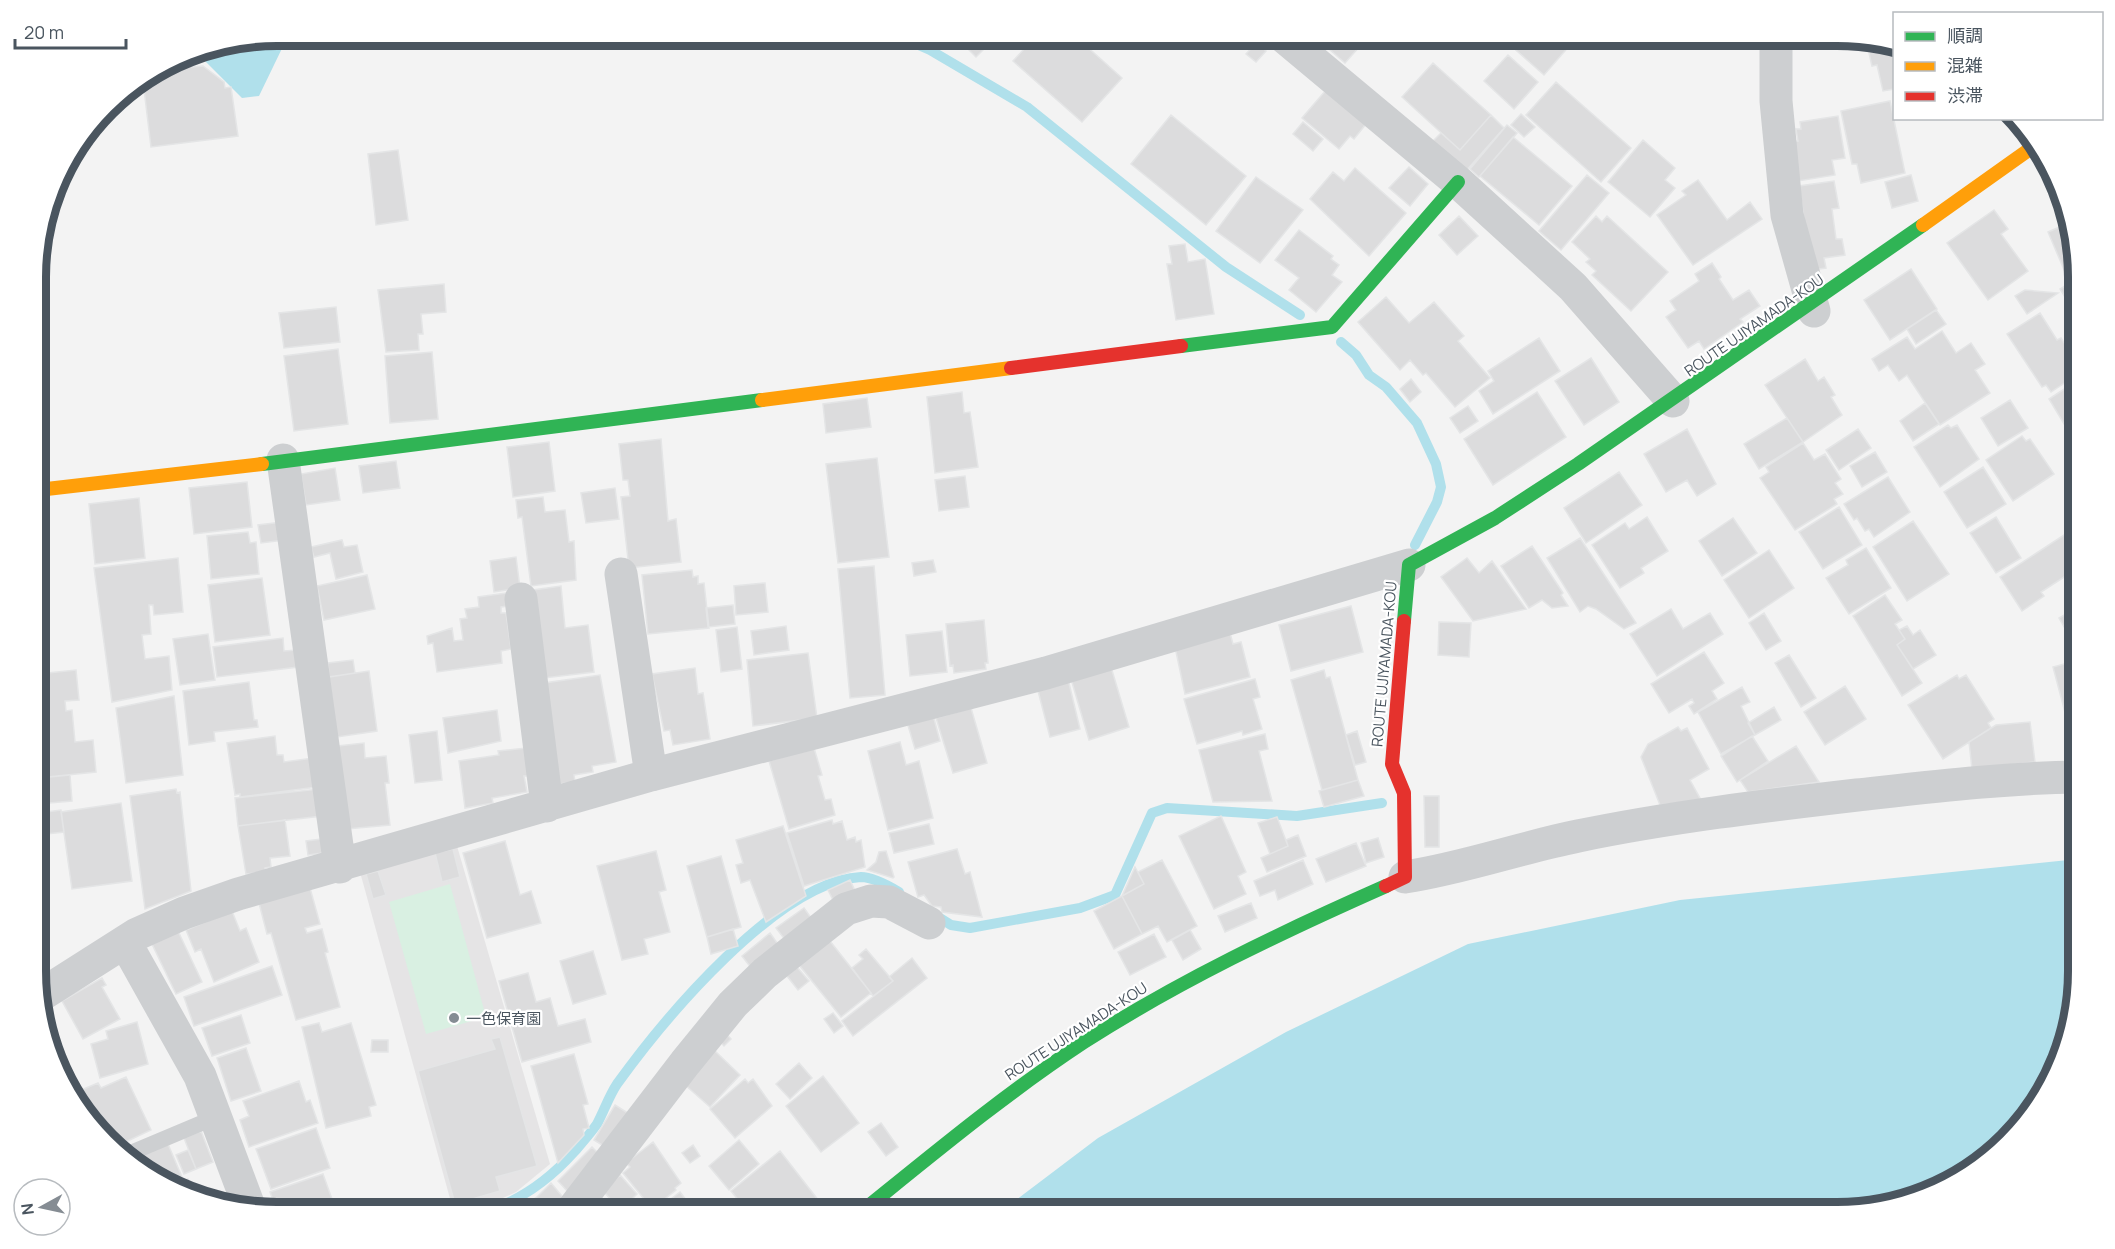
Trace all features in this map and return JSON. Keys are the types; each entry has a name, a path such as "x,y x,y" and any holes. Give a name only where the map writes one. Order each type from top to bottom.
{"main road":[{"name":"ROUTE UJIYAMADA-KOU","path":"874,1202 994,1105 1093,1037 1242,950 1405,877 1404,793 1392,764 1409,565 1448,546 1512,508 1813,308 2030,149"},
{"path":"46,489 1332,327 1458,182"}],"street":[{"path":"1295,46 1458,182 1574,287 1673,401"},
{"path":"1776,46 1776,101 1786,215 1813,308"},
{"path":"283,460 340,867"},
{"path":"47,991 125,942 184,913 238,894 340,867 651,775 1046,673 1409,565"},
{"path":"621,574 651,775"},
{"path":"521,599 548,806"},
{"path":"1405,877 1444,871 1576,836 1715,811 2036,777 2068,777"},
{"path":"578,1202 692,1054 733,1004 765,973 846,909 871,901 889,902 929,923"},
{"path":"125,942 200,1076 247,1201"}],"lane":[{"path":"133,1152 216,1117"}],"shaded area":[{"name":"一色保育園","path":"457,846 550,1164 516,1192 494,1202 451,1202 360,872"}],"green space":[{"path":"450,884 486,1017 426,1034 389,902"}],"water":[{"path":"283,46 259,96 242,98 203,59 248,48"},
{"path":"2068,860 2067,1001 2061,1031 2045,1074 2030,1100 2011,1124 1966,1164 1926,1185 1897,1195 1867,1201 1014,1202 1098,1138 1286,1032 1468,944 1680,900"}],"building":[{"path":"965,46 987,46 976,57"},
{"path":"1027,46 1086,46 1122,78 1082,122 1013,61"},
{"path":"1253,46 1260,46 1266,51 1256,62 1246,54"},
{"path":"1325,46 1360,46 1345,63"},
{"path":"1511,46 1569,46 1544,75"},
{"path":"1868,48 1893,53 1893,89 1883,91 1877,65 1872,66"},
{"path":"1508,55 1538,82 1514,109 1484,81"},
{"path":"192,63 192,67 203,66 224,82 225,88 231,87 238,136 151,147 144,89 149,85"},
{"path":"1433,63 1491,115 1460,150 1402,97"},
{"path":"1556,82 1631,148 1601,182 1526,115"},
{"path":"1326,90 1366,124 1354,139 1350,136 1339,149 1302,118"},
{"path":"1890,101 1905,173 1861,183 1857,164 1852,164 1841,111"},
{"path":"1521,114 1535,127 1524,137 1511,125"},
{"path":"1171,115 1246,176 1206,225 1131,164"},
{"path":"1491,115 1504,128 1466,171 1433,141 1441,133 1460,150"},
{"path":"1838,116 1845,158 1832,160 1835,175 1798,181 1791,142 1798,141 1796,129 1801,129 1800,122"},
{"path":"1303,122 1323,139 1313,151 1293,134"},
{"path":"1507,125 1517,133 1479,177 1470,169"},
{"path":"1513,137 1572,186 1539,225 1480,176"},
{"path":"1643,140 1675,168 1665,180 1675,188 1650,217 1608,182"},
{"path":"398,150 408,220 376,225 368,154"},
{"path":"1409,167 1428,184 1410,206 1389,188"},
{"path":"1355,168 1406,213 1369,256 1310,199 1333,172 1344,181"},
{"path":"1587,175 1609,193 1561,250 1539,231"},
{"path":"1911,175 1918,201 1892,208 1885,182"},
{"path":"1256,177 1303,210 1260,263 1216,231"},
{"path":"1698,180 1727,220 1750,202 1762,219 1693,265 1657,215 1686,195 1682,191"},
{"path":"1834,181 1839,208 1832,209 1836,239 1842,239 1845,255 1824,258 1826,268 1812,270 1799,186"},
{"path":"1994,210 2008,229 2001,234 2028,271 1988,300 1947,243"},
{"path":"1459,216 1478,236 1457,255 1439,235"},
{"path":"1596,216 1602,222 1607,216 1668,272 1631,311 1592,275 1596,271 1586,262 1590,259 1572,242"},
{"path":"2060,216 2061,218 2067,248 2068,271 2065,272 2048,232 2062,226 2058,217"},
{"path":"1299,230 1333,256 1331,259 1339,265 1332,275 1342,282 1316,312 1289,290 1299,278 1275,260"},
{"path":"1185,244 1188,262 1205,259 1214,314 1176,320 1167,264 1172,264 1169,246"},
{"path":"1712,263 1721,277 1719,279 1733,300 1749,290 1760,306 1740,319 1743,322 1704,349 1699,341 1688,348 1666,317 1676,310 1670,301 1699,281 1695,274"},
{"path":"1911,269 1937,309 1890,340 1864,300"},
{"path":"444,284 446,312 421,314 423,334 418,334 419,350 386,352 378,290"},
{"path":"2068,284 2068,302 2060,289"},
{"path":"2025,290 2058,293 2027,314 2015,296"},
{"path":"1386,297 1409,323 1434,302 1464,336 1458,341 1490,378 1455,407 1426,373 1423,375 1410,360 1400,370 1358,322"},
{"path":"336,307 340,342 284,348 279,313"},
{"path":"1936,310 1946,324 1916,344 1907,329"},
{"path":"2040,313 2057,340 2061,338 2068,348 2068,381 2051,392 2046,385 2042,387 2007,334"},
{"path":"1942,331 1956,353 1971,343 1985,364 1975,370 1990,393 1940,425 1907,375 1899,381 1888,365 1879,371 1872,359 1907,337 1915,349"},
{"path":"1539,338 1560,371 1493,414 1479,391 1494,381 1488,371"},
{"path":"338,349 348,424 294,431 284,356"},
{"path":"432,352 438,419 390,423 385,356"},
{"path":"1591,358 1619,402 1584,425 1555,381"},
{"path":"1805,359 1818,381 1824,377 1835,395 1831,397 1842,415 1803,442 1765,385"},
{"path":"1411,379 1421,392 1410,402 1400,389"},
{"path":"2068,387 2068,430 2049,399"},
{"path":"962,392 964,413 970,412 978,467 935,473 927,397"},
{"path":"1537,392 1566,437 1493,485 1464,439"},
{"path":"867,398 871,427 826,433 823,404"},
{"path":"2010,400 2028,428 1998,446 1981,418"},
{"path":"1925,403 1939,424 1913,441 1900,421"},
{"path":"1468,406 1478,421 1460,433 1450,418"},
{"path":"1787,418 1803,442 1759,469 1744,444"},
{"path":"1948,425 1951,428 1957,425 1979,459 1940,487 1914,447"},
{"path":"1687,429 1716,484 1697,496 1687,480 1666,492 1644,454"},
{"path":"1858,429 1871,448 1839,470 1826,450"},
{"path":"2022,436 2026,441 2030,439 2054,474 2013,501 1986,460"},
{"path":"661,439 668,521 676,519 681,562 629,568 621,497 630,496 628,480 623,480 619,444"},
{"path":"549,442 555,491 513,497 507,447"},
{"path":"1803,443 1814,460 1825,454 1841,479 1835,483 1843,494 1834,499 1837,504 1795,530 1760,478 1769,472 1766,467"},
{"path":"1875,452 1887,472 1862,487 1850,466"},
{"path":"877,458 889,557 838,563 826,464"},
{"path":"396,461 400,488 363,493 359,466"},
{"path":"1983,467 2006,504 1967,528 1944,492"},
{"path":"335,468 340,500 306,505 301,474"},
{"path":"1619,472 1642,505 1586,543 1564,508"},
{"path":"965,476 969,507 939,511 935,480"},
{"path":"1888,477 1910,512 1874,537 1869,529 1865,531 1857,518 1854,520 1844,504"},
{"path":"247,482 252,527 194,534 189,488"},
{"path":"615,488 619,519 586,523 581,493"},
{"path":"543,497 545,512 565,510 569,542 574,541 576,580 531,586 522,517 518,518 516,500"},
{"path":"139,498 145,558 95,564 89,504"},
{"path":"1839,507 1862,545 1823,569 1799,532"},
{"path":"1647,517 1668,551 1641,568 1644,573 1620,588 1592,545 1625,523 1629,529"},
{"path":"1996,517 2021,558 1996,573 1970,533"},
{"path":"1733,518 1757,553 1722,576 1699,541"},
{"path":"1913,521 1949,574 1907,601 1873,547"},
{"path":"282,522 284,540 261,543 258,525"},
{"path":"248,532 250,543 256,542 259,574 211,579 207,536"},
{"path":"2067,533 2068,535 2068,574 2041,592 2044,596 2022,611 2000,577"},
{"path":"1580,538 1636,623 1624,629 1596,609 1588,606 1580,612 1547,558"},
{"path":"342,540 344,547 357,545 363,572 336,579 330,553 314,557 311,547"},
{"path":"1532,546 1563,593 1561,595 1568,606 1552,608 1542,600 1529,608 1501,566"},
{"path":"1866,548 1891,588 1849,614 1826,578 1848,565 1846,560"},
{"path":"1769,550 1794,588 1749,618 1724,580"},
{"path":"516,557 520,588 494,592 490,561"},
{"path":"178,558 183,612 154,615 153,605 149,605 151,634 142,635 145,659 169,656 172,690 112,702 94,568"},
{"path":"1467,558 1479,573 1492,561 1526,609 1473,621 1441,577"},
{"path":"933,560 936,572 914,576 912,563"},
{"path":"874,566 885,695 850,698 838,569"},
{"path":"692,570 693,577 698,576 698,584 704,583 709,628 648,634 642,575"},
{"path":"367,575 375,609 324,620 317,586"},
{"path":"262,578 270,635 215,642 208,585"},
{"path":"765,583 768,612 736,615 734,586"},
{"path":"561,586 565,628 588,625 594,672 544,678 533,590"},
{"path":"506,593 508,606 501,607 501,613 506,613 511,649 501,651 502,663 437,672 433,643 428,644 427,636 452,628 454,641 463,640 460,619 467,618 465,609 479,607 478,597"},
{"path":"1885,595 1902,620 1895,624 1905,639 1897,645 1922,683 1902,696 1853,616"},
{"path":"733,605 735,624 708,627 706,608"},
{"path":"1351,606 1363,652 1291,671 1279,625"},
{"path":"1671,609 1683,629 1710,613 1723,634 1657,676 1630,634"},
{"path":"1764,613 1781,641 1766,650 1749,623"},
{"path":"2068,613 2068,634 2059,618"},
{"path":"984,620 988,663 985,663 986,669 954,673 953,665 950,666 946,624"},
{"path":"1439,622 1471,623 1469,657 1438,655"},
{"path":"786,626 789,650 754,655 751,631"},
{"path":"1907,626 1913,635 1920,630 1936,655 1913,669 1897,645 1905,639 1899,630"},
{"path":"737,627 742,669 721,672 716,630"},
{"path":"942,631 947,672 910,676 906,635"},
{"path":"1230,633 1233,644 1241,642 1250,677 1185,694 1175,647"},
{"path":"208,634 215,680 180,685 173,639"},
{"path":"283,638 284,651 297,650 298,667 217,677 213,647"},
{"path":"1704,652 1724,683 1712,691 1717,699 1694,714 1689,706 1694,703 1692,699 1669,713 1651,684"},
{"path":"808,653 817,718 753,726 747,660"},
{"path":"1789,655 1816,698 1801,707 1775,663"},
{"path":"353,660 355,673 329,677 328,663"},
{"path":"2068,663 2068,720 2067,720 2053,667"},
{"path":"1111,667 1129,727 1089,740 1071,679"},
{"path":"695,668 698,694 703,693 710,739 673,745 670,730 664,731 652,674"},
{"path":"76,670 79,700 65,701 66,711 72,710 75,742 93,740 96,772 46,777 46,673"},
{"path":"1324,670 1326,678 1330,677 1358,780 1322,790 1291,680"},
{"path":"369,671 377,731 337,737 329,677"},
{"path":"600,675 616,762 592,766 593,772 574,775 575,782 559,784 544,683"},
{"path":"1957,675 1959,679 1966,675 1994,719 1988,723 1991,728 1943,759 1908,705"},
{"path":"1068,679 1080,729 1050,737 1037,687"},
{"path":"1255,679 1260,697 1253,699 1262,729 1243,735 1242,731 1197,744 1184,699"},
{"path":"249,682 254,720 257,720 258,727 214,732 215,741 189,745 183,691"},
{"path":"1845,686 1866,719 1825,745 1804,712"},
{"path":"1742,687 1750,702 1741,706 1755,735 1721,754 1698,712"},
{"path":"174,696 183,775 126,783 116,708"},
{"path":"1774,707 1781,720 1755,735 1748,723"},
{"path":"971,708 987,763 953,773 936,718"},
{"path":"497,710 501,741 448,753 443,718"},
{"path":"933,715 940,741 915,749 907,722"},
{"path":"2030,722 2035,762 1972,769 1969,742 1996,725"},
{"path":"1678,727 1681,731 1687,728 1709,769 1690,780 1701,800 1660,805 1641,757 1648,744"},
{"path":"437,731 442,780 415,783 409,735"},
{"path":"1357,731 1366,762 1355,765 1346,735"},
{"path":"1265,734 1268,749 1259,751 1272,801 1213,802 1199,750"},
{"path":"275,736 277,755 283,755 284,762 313,758 317,787 240,797 240,794 235,795 227,743"},
{"path":"1752,736 1768,761 1737,782 1721,756"},
{"path":"900,742 906,765 919,761 933,818 888,830 868,751"},
{"path":"364,743 365,758 386,756 389,783 385,783 390,825 347,829 338,746"},
{"path":"1796,746 1819,782 1748,792 1740,780"},
{"path":"526,748 529,776 524,776 527,792 492,798 493,803 465,808 459,761 499,755 498,751"},
{"path":"814,748 822,775 818,776 825,800 831,799 835,815 789,829 769,761"},
{"path":"70,775 72,801 46,803 46,777"},
{"path":"1358,780 1364,796 1324,807 1319,791"},
{"path":"176,789 177,793 180,792 191,891 145,909 130,796"},
{"path":"319,789 322,816 238,826 235,798"},
{"path":"1424,796 1439,796 1439,847 1425,847"},
{"path":"121,803 132,881 72,889 61,812"},
{"path":"61,810 64,832 46,834 46,812"},
{"path":"1221,816 1246,872 1238,876 1246,894 1214,909 1179,836"},
{"path":"1277,817 1288,846 1270,854 1258,823"},
{"path":"285,820 290,856 270,858 271,867 265,868 265,872 246,874 238,826"},
{"path":"832,820 833,824 842,821 847,840 855,837 856,842 861,840 865,867 804,886 787,833"},
{"path":"929,824 934,844 894,853 889,833"},
{"path":"783,826 806,896 766,922 750,880 741,883 736,865 743,863 736,840"},
{"path":"1298,835 1306,856 1267,872 1261,858 1288,846 1286,840"},
{"path":"1378,838 1384,857 1366,863 1361,843"},
{"path":"321,839 323,853 308,855 306,841"},
{"path":"505,841 520,895 531,891 541,923 487,938 463,853"},
{"path":"1356,843 1366,866 1326,882 1316,859"},
{"path":"453,849 460,877 442,882 435,853"},
{"path":"957,849 965,874 970,872 982,917 942,912 941,907 932,906 924,895 918,897 908,862"},
{"path":"656,851 666,890 659,892 670,932 644,939 648,954 622,960 597,866"},
{"path":"886,851 893,878 867,870 876,862 879,852"},
{"path":"721,856 741,927 707,937 687,866"},
{"path":"1162,860 1197,926 1167,942 1158,926 1142,934 1122,896 1144,884 1138,872"},
{"path":"1303,860 1313,884 1278,900 1275,890 1260,896 1254,881"},
{"path":"1135,867 1144,884 1122,896"},
{"path":"378,871 386,895 373,899 366,874"},
{"path":"850,880 856,893 835,904 828,890"},
{"path":"310,888 320,924 305,928 307,933 322,929 328,952 325,953 340,1007 296,1020 271,933 267,934 259,903"},
{"path":"1122,896 1142,934 1114,949 1094,911"},
{"path":"1251,903 1257,918 1225,932 1218,916"},
{"path":"804,908 814,922 786,941 776,928"},
{"path":"232,911 240,931 246,928 259,962 214,982 201,949 195,952 186,930"},
{"path":"733,929 738,946 711,954 707,937"},
{"path":"1190,930 1201,949 1183,960 1172,940"},
{"path":"178,931 202,982 176,994 152,944"},
{"path":"770,933 780,947 752,969 742,956"},
{"path":"1154,934 1166,957 1130,975 1118,952"},
{"path":"826,936 871,993 841,1017 795,960"},
{"path":"866,949 893,981 873,996 852,968 863,959 859,955"},
{"path":"593,951 606,994 573,1004 560,961"},
{"path":"912,958 927,978 853,1036 842,1021 893,981 889,977"},
{"path":"272,966 282,995 194,1026 184,997"},
{"path":"797,967 809,981 798,990 787,976"},
{"path":"528,973 536,1002 550,998 558,1026 585,1019 591,1042 522,1062 499,981"},
{"path":"102,978 106,985 102,987 120,1019 83,1039 62,1001"},
{"path":"833,1013 843,1026 834,1033 824,1019"},
{"path":"241,1015 250,1043 212,1056 202,1028"},
{"path":"137,1022 148,1064 100,1078 91,1044 108,1039 106,1031"},
{"path":"319,1023 322,1032 351,1023 376,1105 369,1107 371,1116 326,1128 302,1027"},
{"path":"723,1030 731,1039 724,1046 715,1036"},
{"path":"500,1037 537,1166 496,1177 500,1191 454,1202 418,1071 495,1049 491,1039"},
{"path":"372,1040 388,1040 388,1052 371,1052"},
{"path":"246,1048 261,1091 231,1101 217,1058"},
{"path":"714,1050 740,1075 710,1107 684,1084"},
{"path":"574,1054 588,1104 583,1105 589,1128 583,1129 584,1135 558,1163 531,1066"},
{"path":"799,1063 812,1078 790,1099 776,1084"},
{"path":"823,1076 859,1123 821,1152 786,1106"},
{"path":"126,1077 151,1130 123,1143 104,1124 79,1091 98,1083 101,1088"},
{"path":"745,1079 748,1083 753,1079 772,1106 735,1138 710,1109"},
{"path":"299,1081 306,1102 310,1100 318,1123 249,1147 240,1120 249,1116 243,1101"},
{"path":"615,1105 631,1115 610,1150 594,1140"},
{"path":"881,1123 898,1147 886,1156 868,1132"},
{"path":"316,1128 330,1168 271,1189 256,1149"},
{"path":"201,1131 213,1162 196,1169 184,1138"},
{"path":"739,1140 759,1164 729,1190 709,1166"},
{"path":"653,1142 681,1183 661,1202 646,1202 623,1173 630,1167 626,1163"},
{"path":"168,1144 182,1177 175,1179 138,1156"},
{"path":"693,1145 700,1156 690,1163 682,1153"},
{"path":"592,1147 604,1159 569,1193 558,1181"},
{"path":"188,1150 196,1169 184,1174 176,1155"},
{"path":"780,1151 820,1202 740,1202 731,1191"},
{"path":"323,1174 333,1202 274,1202 270,1192"},
{"path":"620,1175 637,1194 633,1198 637,1202 613,1202 603,1191"},
{"path":"188,1179 191,1186 189,1185 181,1182"},
{"path":"551,1183 567,1202 540,1202 536,1198"},
{"path":"680,1192 688,1202 667,1202"},
{"path":"536,1198 540,1202 527,1202"}],"waterway":[{"path":"921,46 1027,107 1226,267 1300,315"},
{"path":"1341,342 1356,355 1369,375 1386,387 1417,423 1436,464 1441,487 1437,502 1415,545"},
{"path":"935,915 951,925 970,928 1080,908 1115,895 1152,813 1167,808 1297,816 1382,803"},
{"path":"509,1202 531,1190 564,1163 597,1124 611,1093 663,1025 693,991 760,927 794,902 829,884 866,877 899,892"}],"traffic: fast":[{"path":"1181,346 1332,327 1458,182"},
{"path":"1404,621 1409,565 1495,518 1578,464 1923,225"},
{"path":"262,464 762,400"},
{"path":"874,1202 998,1103 1084,1042 1157,998 1232,958 1386,886"}],"traffic: slow":[{"path":"1923,225 2030,149"},
{"path":"762,400 1011,368"},
{"path":"46,489 262,464"}],"traffic: jam":[{"path":"1011,368 1181,346"},
{"path":"1386,886 1405,877 1404,793 1392,764 1404,621"}],"place":[{"name":"一色保育園","path":"454,1018"}]}
